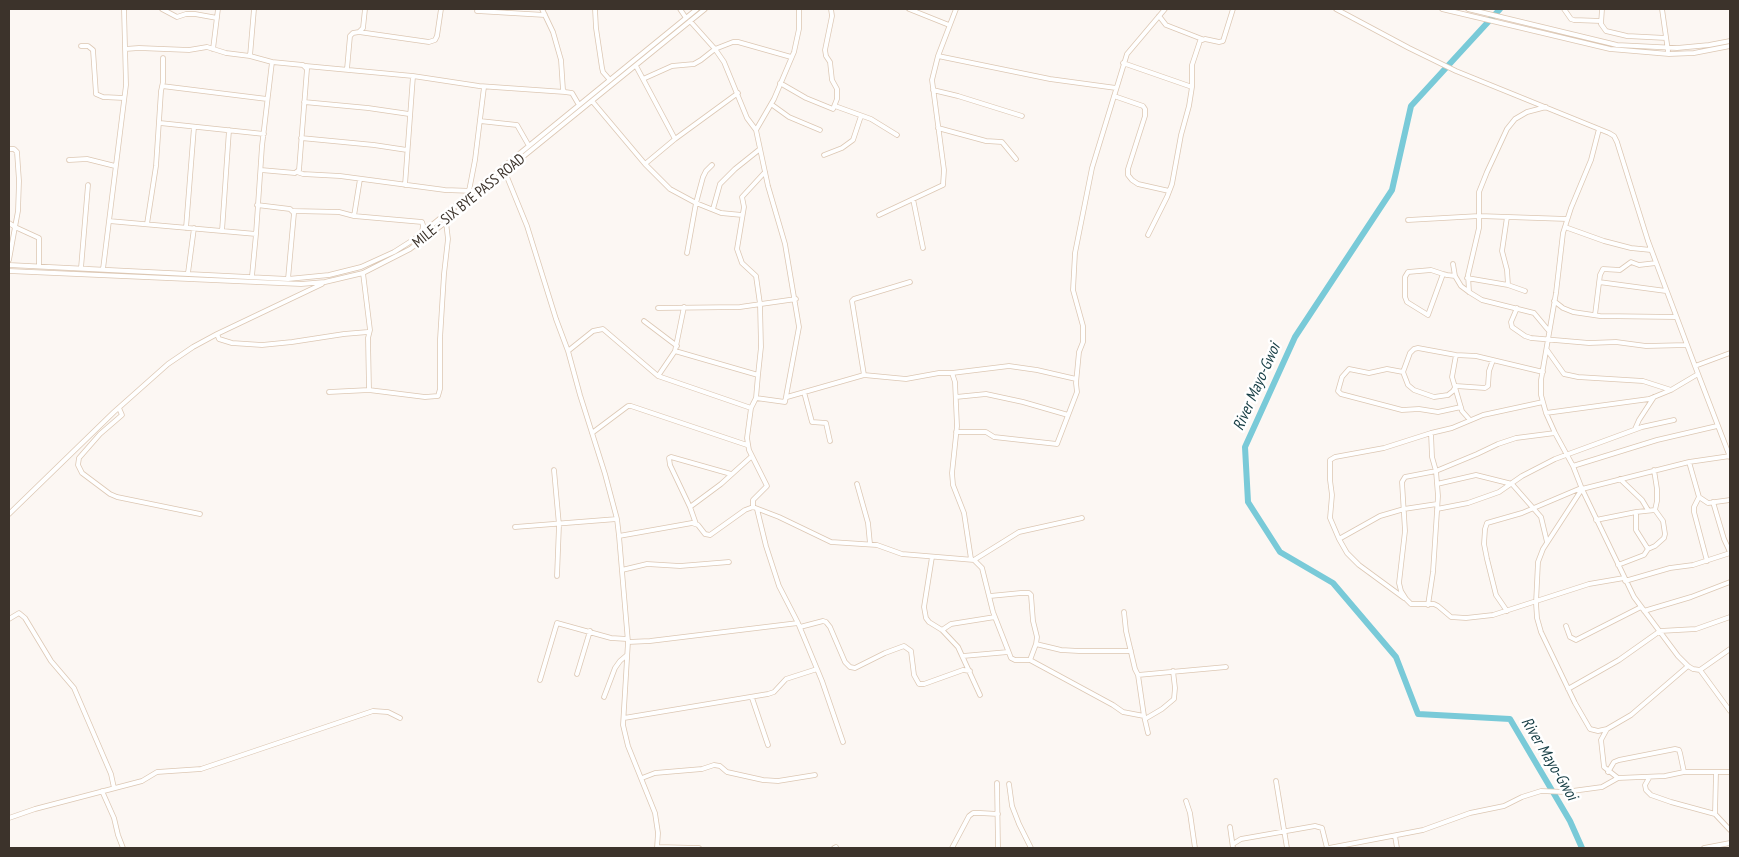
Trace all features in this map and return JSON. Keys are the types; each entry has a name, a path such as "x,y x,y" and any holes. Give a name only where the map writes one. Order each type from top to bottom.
{"street":[{"path":"103,269 126,86 124,9"},
{"path":"162,9 177,17 195,14 218,18"},
{"path":"213,49 218,9"},
{"path":"250,56 254,9"},
{"path":"359,32 363,28 365,9"},
{"path":"347,69 350,36 353,33 359,32 429,42 435,40 437,36 441,9"},
{"path":"542,9 553,32 561,60 563,90 565,92"},
{"path":"595,9 602,68 610,80"},
{"path":"680,9 716,49 738,93 747,118 756,130 765,172 782,231 796,299 799,332 786,402 756,398"},
{"path":"9,514 119,408 168,364 217,334 342,273 394,252 422,233 471,191 688,19 697,9"},
{"name":"MILE - SIX BYE PASS ROAD","path":"9,271 275,283 325,282 363,273 399,256 446,222 636,66 688,19 705,9"},
{"path":"756,130 771,104 797,42 799,9"},
{"path":"831,9 832,16 825,50 830,62 832,80 837,89 835,106"},
{"path":"909,9 949,25"},
{"path":"879,215 943,185 944,170 932,80 938,56 956,9"},
{"path":"956,432 986,432 994,437 1057,444 1077,392 1076,379 1079,352 1083,342 1083,326 1073,290 1075,253 1092,168 1126,54 1165,9"},
{"path":"1159,16 1166,25 1202,40 1219,42 1223,41 1233,9"},
{"path":"1336,9 1448,67 1609,133 1617,142 1651,250 1730,456 1689,462 1582,488 1522,513 1492,520 1486,526 1484,544 1496,595 1507,611"},
{"path":"1442,9 1515,28 1610,49 1669,54 1730,46"},
{"path":"1468,9 1617,45 1668,48 1709,45 1730,40"},
{"path":"1564,9 1571,19 1574,20 1601,20"},
{"path":"1602,9 1601,20 1606,31 1628,36 1666,38"},
{"path":"1662,9 1669,54"},
{"path":"477,11 545,15"},
{"path":"1148,235 1169,190 1189,106 1192,87 1192,65 1202,40"},
{"path":"643,79 672,66 694,64 716,49 733,42 791,57"},
{"path":"81,46 88,46 93,50 96,94 103,97 124,98"},
{"path":"125,49 188,50 207,47 226,53 250,56 272,62 413,76 484,87 572,93 579,105"},
{"path":"938,56 1050,79 1116,88"},
{"path":"147,224 156,166 163,58"},
{"path":"252,276 260,170 272,62"},
{"path":"1123,63 1192,87"},
{"path":"297,172 306,66"},
{"path":"636,66 675,138"},
{"path":"405,185 413,76"},
{"path":"780,83 806,98 833,109 835,106 870,119 897,135"},
{"path":"162,86 267,99"},
{"path":"471,191 484,87"},
{"path":"933,90 1022,116"},
{"path":"645,164 675,138 738,93"},
{"path":"1114,96 1143,106 1145,109 1145,116 1128,169 1128,175 1138,184 1169,190"},
{"path":"592,101 645,164 670,189 696,203 721,213 742,215"},
{"path":"304,102 409,114"},
{"path":"771,104 789,117 820,130"},
{"path":"1469,292 1467,278 1479,232 1479,192 1486,172 1507,129 1514,119 1527,112 1547,107"},
{"path":"568,114 571,118"},
{"path":"824,155 842,148 853,140 861,116"},
{"path":"480,121 517,125 529,146"},
{"path":"160,123 264,134"},
{"path":"186,228 194,127"},
{"path":"938,128 986,141 1002,142 1016,159"},
{"path":"1599,129 1591,160 1565,228 1540,386 1542,402 1624,579 1642,609 1678,656 1693,669 1700,670 1730,649"},
{"path":"222,231 229,130"},
{"path":"301,138 408,150"},
{"path":"9,149 16,150 19,181 16,227 9,260"},
{"path":"713,209 720,184 735,168 760,149"},
{"path":"69,160 87,159 115,166"},
{"path":"688,252 696,203 703,178 706,171 712,165"},
{"path":"260,170 340,176 405,185 471,191"},
{"path":"505,172 527,226 568,351 617,519 620,536 627,641 623,725 628,746 655,813 658,833 657,848 699,848"},
{"path":"765,172 742,197 744,208 737,249 742,263 756,276 760,304 760,346 756,398 751,408 747,445 767,486 753,500 778,586 799,625 843,742"},
{"path":"354,216 360,179"},
{"path":"81,268 88,185"},
{"path":"913,200 923,248"},
{"path":"257,205 422,222 422,233"},
{"path":"288,278 293,210"},
{"path":"1408,220 1479,216 1567,219"},
{"path":"1507,217 1502,252 1507,270 1508,286"},
{"path":"109,222 256,234"},
{"path":"329,392 369,390 435,397 439,394 444,274 448,239 446,222"},
{"path":"9,223 39,238 39,266"},
{"path":"188,273 194,228"},
{"path":"1565,228 1631,248 1651,250"},
{"path":"1595,315 1599,282 1603,269 1620,270 1631,262 1639,265 1656,263"},
{"path":"1453,264 1454,276 1461,286 1469,292 1482,300 1534,313 1549,331"},
{"path":"9,265 288,278 342,273"},
{"path":"25,266 26,272"},
{"path":"1443,274 1428,315 1407,302 1405,297 1405,277 1408,272 1431,270 1454,276"},
{"path":"363,273 368,314 369,390"},
{"path":"1467,278 1525,290"},
{"path":"864,375 852,301 910,282"},
{"path":"1599,282 1666,291"},
{"path":"658,308 740,307 796,299"},
{"path":"1554,300 1568,310 1608,317 1676,317"},
{"path":"658,376 677,346 684,308"},
{"path":"1516,308 1512,327 1525,336 1548,338 1562,342 1616,342 1646,346 1687,345"},
{"path":"644,321 677,346"},
{"path":"568,351 593,331 603,329 658,376 751,408"},
{"path":"217,334 219,339 232,343 262,345 368,332"},
{"path":"1456,386 1448,395 1434,397 1414,390 1408,385 1403,372 1410,353 1414,349 1476,356 1542,372"},
{"path":"1546,350 1564,374 1643,381 1671,390"},
{"path":"675,351 758,375"},
{"path":"1695,366 1730,353"},
{"path":"1456,355 1452,377 1456,386 1457,398 1470,420"},
{"path":"1456,386 1485,388 1488,386 1489,371 1493,360"},
{"path":"787,397 864,375 906,379 930,374 952,374 1009,366 1076,379"},
{"path":"1403,372 1387,369 1369,373 1349,369 1342,377 1338,391 1341,394 1402,410 1419,409 1438,412 1461,407"},
{"path":"952,374 955,382 956,397 953,486 964,513 973,559 982,568 995,617 1011,658 1015,660 1030,660 1123,712 1145,718 1162,709 1174,699 1173,671"},
{"path":"1546,413 1654,397 1671,390 1698,374"},
{"path":"804,392 812,422 826,423 830,441"},
{"path":"956,397 986,394 1068,415"},
{"path":"1635,430 1645,409 1654,397"},
{"path":"1542,402 1483,415 1452,428 1384,448 1332,458 1330,463 1332,495 1330,518 1338,539 1347,553 1359,565 1411,604 1438,606 1451,617 1458,619 1493,616 1589,584 1624,579 1707,561 1730,553 1713,502"},
{"path":"592,433 631,406 747,445"},
{"path":"119,408 122,414 100,434 79,458 78,464 82,473 117,497 200,514"},
{"path":"1338,539 1380,516 1404,509 1468,503 1485,497 1512,484 1542,465 1635,430 1674,420"},
{"path":"1573,466 1657,440 1718,426"},
{"path":"1428,605 1433,572 1437,507 1436,471 1432,457 1431,433"},
{"path":"1406,599 1399,583 1404,538 1402,482 1405,477 1436,471 1516,438 1555,433"},
{"path":"690,507 721,484 752,456"},
{"path":"731,474 670,457 670,465 696,524 705,534 710,535 745,510 755,508 779,517 831,542 870,544 902,554 973,559 1019,532 1082,518"},
{"path":"1689,462 1699,497 1704,501 1713,502 1730,500"},
{"path":"554,470 559,524 557,576"},
{"path":"1618,564 1644,555 1648,549 1664,538 1663,521 1655,510 1657,489 1654,470"},
{"path":"1437,484 1476,475 1512,484 1541,517 1547,542"},
{"path":"1620,479 1642,500 1648,510"},
{"path":"857,484 868,524 870,544"},
{"path":"1582,488 1542,549 1538,562 1536,603 1537,618 1541,632 1590,730 1607,730 1631,715 1688,666"},
{"path":"1699,497 1694,507 1694,512 1707,561"},
{"path":"1596,520 1655,510"},
{"path":"1636,512 1636,530 1648,549"},
{"path":"515,527 617,519"},
{"path":"620,536 696,524"},
{"path":"932,557 924,607 929,622 942,630 958,647 980,695"},
{"path":"622,570 647,564 680,566 730,562"},
{"path":"1566,626 1570,637 1576,640 1642,609 1691,597 1730,582"},
{"path":"990,596 1029,593 1036,644 1030,660"},
{"path":"1124,612 1148,733"},
{"path":"9,618 19,613 25,618 51,661 74,688 111,774 114,788"},
{"path":"942,630 951,624 995,617"},
{"path":"1568,689 1619,660 1660,631 1696,629 1730,617"},
{"path":"540,680 557,624 627,641 650,641 823,621 830,627 845,662 850,667 854,668 904,646 911,651 914,676 919,684 924,684 963,670 970,671"},
{"path":"576,674 590,632"},
{"path":"1036,644 1061,650 1131,651"},
{"path":"963,656 1008,652"},
{"path":"604,697 615,668 627,656"},
{"path":"1138,675 1226,667"},
{"path":"624,718 752,698 774,692 786,679 817,669"},
{"path":"1700,670 1730,711"},
{"path":"752,698 768,745"},
{"path":"9,818 34,809 142,781 157,772 201,769 373,711 388,712 400,718"},
{"path":"1607,730 1601,740 1604,767 1618,778"},
{"path":"1608,772 1614,762 1619,760 1675,749 1680,752 1684,772"},
{"path":"642,778 655,774 714,765 720,766 727,772 763,780 778,781 814,775"},
{"path":"1233,846 1241,839 1320,826 1328,848 1395,836 1434,826 1470,813 1504,806 1531,793 1541,791 1565,792 1602,787 1618,778 1650,777 1684,772 1730,772"},
{"path":"1715,814 1716,772"},
{"path":"1650,777 1645,785 1646,790 1651,795 1715,814 1730,830"},
{"path":"1276,782 1286,848"},
{"path":"997,783 998,848"},
{"path":"1009,784 1012,806 1031,848"},
{"path":"102,792 114,818 118,835 124,848"},
{"path":"1186,801 1190,813 1195,848"},
{"path":"952,848 969,816 980,813 998,814"},
{"path":"1230,827 1233,846"},
{"path":"1395,836 1397,848"},
{"path":"1704,848 1730,843"}],"waterway":[{"name":"River Mayo-Gwoi","path":"1500,9 1411,106 1392,190 1295,337 1245,447 1248,502 1280,552 1333,583 1396,657 1418,714 1510,719 1570,821 1582,848"}]}
